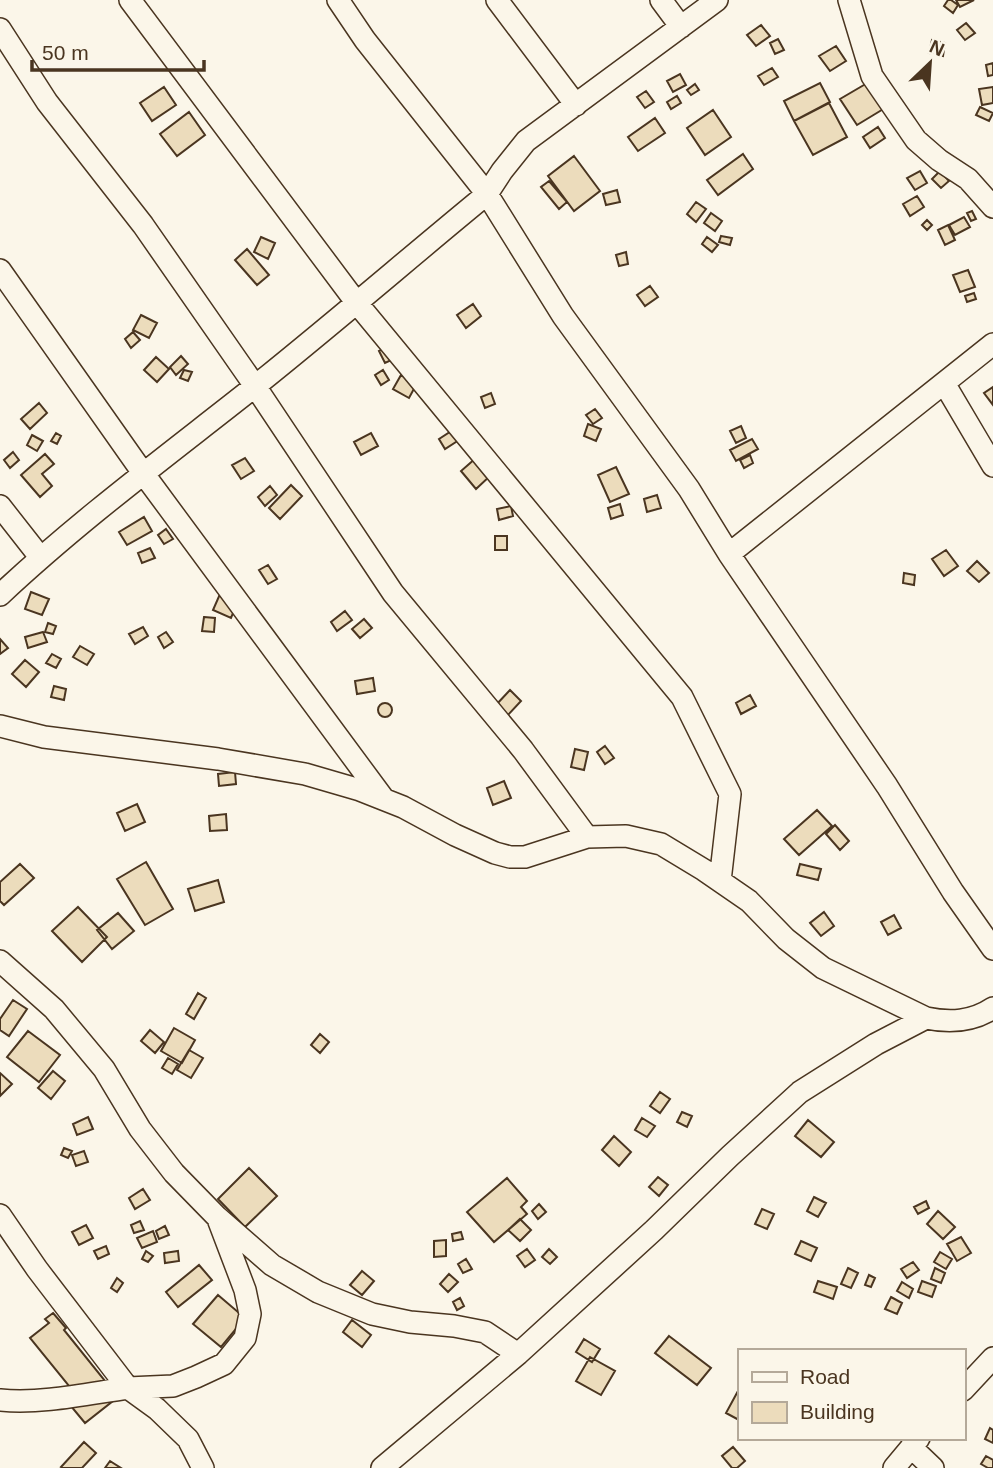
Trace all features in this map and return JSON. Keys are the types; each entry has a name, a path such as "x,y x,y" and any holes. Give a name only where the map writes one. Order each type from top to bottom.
{"street":[{"path":"130,0 356,302 682,697 730,794 720,881"},
{"path":"338,0 365,40 487,194 563,316 690,489 729,554 887,786 953,892 993,950"},
{"path":"497,0 576,105"},
{"path":"661,0 681,27"},
{"path":"0,595 40,557 255,386 487,194 526,141 717,0"},
{"path":"849,0 872,76 916,140 939,160 968,179 993,208"},
{"path":"0,29 47,102 143,225 255,386 393,593 523,750 587,837"},
{"path":"0,270 143,473 384,799"},
{"path":"729,554 993,344"},
{"path":"944,383 993,466"},
{"path":"0,506 40,557"},
{"path":"0,726 44,737 218,759 305,774 384,799 455,835 510,857 525,857 587,837 626,836 661,845 749,901 786,939 823,968 926,1018 957,1022 993,1008"},
{"path":"0,961 54,1009 104,1069 140,1129 174,1173 217,1217 272,1265 318,1292 372,1314 485,1332 518,1354"},
{"path":"382,1468 518,1354 800,1092 876,1044 926,1018"},
{"path":"0,1215 37,1269 128,1388 157,1409 188,1439 203,1468"},
{"path":"0,1400 17,1402 128,1388 173,1386 225,1364 245,1338 250,1314 245,1290 217,1217"},
{"path":"965,1389 993,1358"},
{"path":"894,1468 915,1443 933,1468"}],"building":[{"path":"948,0 958,5 953,13 944,6"},
{"path":"956,0 974,0 960,7"},
{"path":"966,23 975,33 965,40 957,30"},
{"path":"761,25 770,36 756,46 747,35"},
{"path":"778,39 784,50 775,54 770,43"},
{"path":"932,40 945,43 943,56 929,53"},
{"path":"836,46 846,61 830,71 819,56"},
{"path":"993,63 993,75 988,76 986,65"},
{"path":"772,68 778,77 764,85 758,76"},
{"path":"680,74 686,85 673,92 667,81"},
{"path":"869,82 885,108 857,125 840,99"},
{"path":"820,83 830,102 794,121 784,101"},
{"path":"695,84 699,90 691,95 687,90"},
{"path":"164,87 176,105 152,121 140,103"},
{"path":"993,87 993,103 982,105 979,89"},
{"path":"646,91 654,102 645,108 637,97"},
{"path":"677,96 681,103 671,109 667,102"},
{"path":"829,103 847,137 813,155 794,121"},
{"path":"980,107 993,113 989,121 976,115"},
{"path":"713,110 731,137 705,155 687,128"},
{"path":"189,112 205,135 177,156 160,134"},
{"path":"655,118 665,133 638,151 628,137"},
{"path":"878,127 885,138 870,148 863,137"},
{"path":"743,154 753,169 718,195 707,180"},
{"path":"574,156 600,191 574,211 548,176"},
{"path":"920,171 927,183 915,190 907,178"},
{"path":"940,171 949,181 941,188 932,179"},
{"path":"549,181 567,202 559,209 541,187"},
{"path":"617,190 620,202 606,205 603,194"},
{"path":"917,196 924,207 910,216 903,204"},
{"path":"696,202 706,209 696,222 687,214"},
{"path":"972,211 976,219 971,221 967,213"},
{"path":"711,213 722,221 715,231 704,223"},
{"path":"964,217 970,227 955,235 949,225"},
{"path":"927,220 932,225 927,230 922,225"},
{"path":"948,225 955,240 945,245 938,230"},
{"path":"721,236 732,238 730,245 719,242"},
{"path":"261,237 275,243 268,259 254,252"},
{"path":"707,237 718,245 712,252 702,244"},
{"path":"247,249 269,275 257,285 235,260"},
{"path":"626,252 628,264 619,266 616,255"},
{"path":"968,270 975,287 960,292 953,275"},
{"path":"650,286 658,297 645,306 637,295"},
{"path":"974,293 976,299 967,302 965,296"},
{"path":"473,304 481,316 466,328 457,315"},
{"path":"141,315 157,323 149,338 133,330"},
{"path":"133,332 140,340 131,348 125,339"},
{"path":"392,345 398,357 385,363 379,351"},
{"path":"181,356 188,364 176,375 170,367"},
{"path":"156,357 169,369 157,382 144,370"},
{"path":"184,370 192,372 188,381 180,378"},
{"path":"383,370 389,380 381,385 375,375"},
{"path":"401,375 416,385 409,398 393,389"},
{"path":"993,387 993,405 984,393"},
{"path":"491,393 495,404 485,408 481,397"},
{"path":"39,403 47,413 30,429 21,419"},
{"path":"595,409 602,418 593,424 586,415"},
{"path":"588,424 601,429 596,441 584,436"},
{"path":"741,426 746,438 736,443 730,431"},
{"path":"453,430 459,440 445,449 439,439"},
{"path":"56,433 61,436 57,444 51,441"},
{"path":"371,433 378,446 361,455 354,442"},
{"path":"32,435 43,441 37,451 27,445"},
{"path":"752,439 758,449 736,461 730,450"},
{"path":"13,452 19,460 10,468 4,460"},
{"path":"45,454 54,464 42,474 52,486 40,497 21,475"},
{"path":"750,455 753,463 744,468 740,460"},
{"path":"245,458 254,471 241,479 232,465"},
{"path":"476,458 491,475 476,489 461,471"},
{"path":"616,467 629,494 610,502 598,475"},
{"path":"291,485 302,496 280,519 269,508"},
{"path":"270,486 277,495 265,506 258,497"},
{"path":"657,495 661,508 647,512 644,499"},
{"path":"620,504 623,515 611,519 608,508"},
{"path":"511,506 513,516 499,520 497,509"},
{"path":"144,517 152,531 127,545 119,532"},
{"path":"166,529 173,539 164,544 158,535"},
{"path":"495,536 507,536 507,550 495,550"},
{"path":"150,548 155,558 142,563 138,553"},
{"path":"946,550 958,566 944,576 932,559"},
{"path":"977,561 989,573 979,582 967,571"},
{"path":"268,565 277,579 268,584 259,570"},
{"path":"904,573 915,575 914,585 903,583"},
{"path":"31,592 49,599 42,615 25,609"},
{"path":"220,594 238,601 231,618 213,610"},
{"path":"345,611 352,620 337,631 331,622"},
{"path":"204,617 215,618 214,632 202,631"},
{"path":"364,619 372,628 360,638 352,629"},
{"path":"48,623 56,626 53,634 45,632"},
{"path":"143,627 148,636 135,644 129,634"},
{"path":"43,632 47,642 28,648 25,637"},
{"path":"166,632 173,642 164,648 158,637"},
{"path":"0,639 8,648 0,654"},
{"path":"80,646 94,654 87,665 73,657"},
{"path":"52,654 61,659 56,668 46,663"},
{"path":"25,660 39,672 26,687 12,674"},
{"path":"373,678 375,691 357,694 355,681"},
{"path":"54,686 66,689 64,700 51,697"},
{"path":"510,690 521,701 508,715 496,705"},
{"path":"750,695 756,706 741,714 736,703"},
{"path":"385,703 390,705 390,715 385,717 380,715 378,710 380,705"},
{"path":"605,746 614,758 605,764 597,752"},
{"path":"575,749 588,752 584,770 571,767"},
{"path":"235,772 236,784 219,786 218,774"},
{"path":"504,781 511,798 493,805 487,788"},
{"path":"137,804 145,822 125,831 117,813"},
{"path":"817,810 832,826 799,855 784,839"},
{"path":"226,814 227,830 210,831 209,816"},
{"path":"835,825 849,841 840,850 826,834"},
{"path":"146,862 173,909 145,925 117,879"},
{"path":"20,864 34,878 4,905 0,901 0,882"},
{"path":"800,864 821,869 818,880 797,875"},
{"path":"218,880 224,902 195,911 188,889"},
{"path":"78,907 107,937 82,962 52,931"},
{"path":"824,912 834,926 821,936 810,923"},
{"path":"118,913 134,931 112,949 97,930"},
{"path":"894,915 901,928 888,935 881,922"},
{"path":"198,993 206,998 194,1019 186,1014"},
{"path":"13,1000 27,1009 9,1036 0,1030 0,1019"},
{"path":"174,1028 195,1040 182,1063 161,1051"},
{"path":"150,1030 164,1042 155,1053 141,1041"},
{"path":"28,1031 60,1055 39,1082 7,1057"},
{"path":"320,1034 329,1042 320,1053 311,1045"},
{"path":"189,1050 203,1058 191,1078 177,1070"},
{"path":"168,1058 178,1064 172,1074 162,1068"},
{"path":"53,1071 65,1081 51,1099 38,1088"},
{"path":"0,1073 12,1084 0,1096"},
{"path":"660,1092 670,1099 660,1113 650,1106"},
{"path":"682,1112 692,1116 687,1127 677,1122"},
{"path":"88,1117 93,1129 77,1135 73,1124"},
{"path":"642,1118 655,1126 647,1137 635,1130"},
{"path":"808,1120 834,1142 821,1157 795,1136"},
{"path":"614,1136 631,1152 619,1166 602,1150"},
{"path":"64,1148 72,1151 68,1158 61,1155"},
{"path":"84,1151 88,1162 76,1166 72,1155"},
{"path":"249,1168 277,1196 245,1227 218,1199"},
{"path":"658,1177 668,1185 659,1196 649,1187"},
{"path":"507,1178 527,1201 521,1207 527,1214 494,1242 467,1212"},
{"path":"143,1189 150,1200 135,1209 129,1198"},
{"path":"814,1197 826,1203 818,1217 807,1211"},
{"path":"926,1201 929,1208 918,1214 914,1207"},
{"path":"539,1204 546,1212 538,1219 532,1211"},
{"path":"762,1209 774,1214 767,1229 755,1224"},
{"path":"938,1211 955,1227 943,1239 927,1224"},
{"path":"520,1219 531,1230 520,1241 508,1230"},
{"path":"140,1221 144,1230 134,1233 131,1225"},
{"path":"86,1225 93,1238 79,1245 72,1232"},
{"path":"165,1226 169,1235 159,1239 156,1231"},
{"path":"153,1231 157,1242 142,1248 137,1238"},
{"path":"461,1232 463,1239 453,1241 452,1234"},
{"path":"961,1237 971,1253 957,1261 947,1244"},
{"path":"446,1240 446,1256 434,1257 434,1241"},
{"path":"801,1241 817,1248 811,1261 795,1254"},
{"path":"106,1246 109,1254 98,1259 94,1251"},
{"path":"527,1249 535,1260 525,1267 517,1256"},
{"path":"549,1249 557,1257 550,1264 542,1257"},
{"path":"146,1251 153,1256 148,1262 142,1259"},
{"path":"178,1251 179,1261 165,1263 164,1253"},
{"path":"940,1252 952,1259 946,1269 934,1262"},
{"path":"466,1259 472,1269 463,1273 458,1264"},
{"path":"913,1262 919,1270 907,1278 901,1269"},
{"path":"199,1265 212,1280 178,1307 166,1292"},
{"path":"848,1268 858,1273 851,1288 841,1284"},
{"path":"935,1268 945,1273 941,1283 931,1279"},
{"path":"362,1271 374,1281 362,1295 350,1285"},
{"path":"449,1274 458,1282 448,1292 440,1284"},
{"path":"869,1275 875,1278 871,1287 865,1285"},
{"path":"117,1278 123,1283 117,1292 111,1288"},
{"path":"818,1281 837,1287 833,1299 814,1292"},
{"path":"922,1281 936,1286 932,1297 918,1292"},
{"path":"902,1282 913,1289 909,1298 897,1291"},
{"path":"218,1295 245,1318 221,1347 193,1324"},
{"path":"891,1297 902,1303 897,1314 885,1309"},
{"path":"460,1298 464,1306 457,1310 453,1302"},
{"path":"53,1313 118,1397 85,1423 65,1399 74,1392 30,1338 49,1323 45,1319"},
{"path":"352,1320 371,1335 362,1347 343,1332"},
{"path":"669,1336 711,1368 697,1385 655,1353"},
{"path":"584,1339 600,1349 592,1362 576,1352"},
{"path":"590,1357 615,1371 601,1395 576,1381"},
{"path":"738,1391 738,1419 726,1413"},
{"path":"990,1428 993,1430 993,1443 985,1439"},
{"path":"84,1442 96,1453 82,1468 61,1467"},
{"path":"733,1447 745,1461 737,1468 732,1468 722,1456"},
{"path":"986,1456 993,1460 993,1468 981,1464"},
{"path":"110,1461 121,1468 105,1468"}]}
